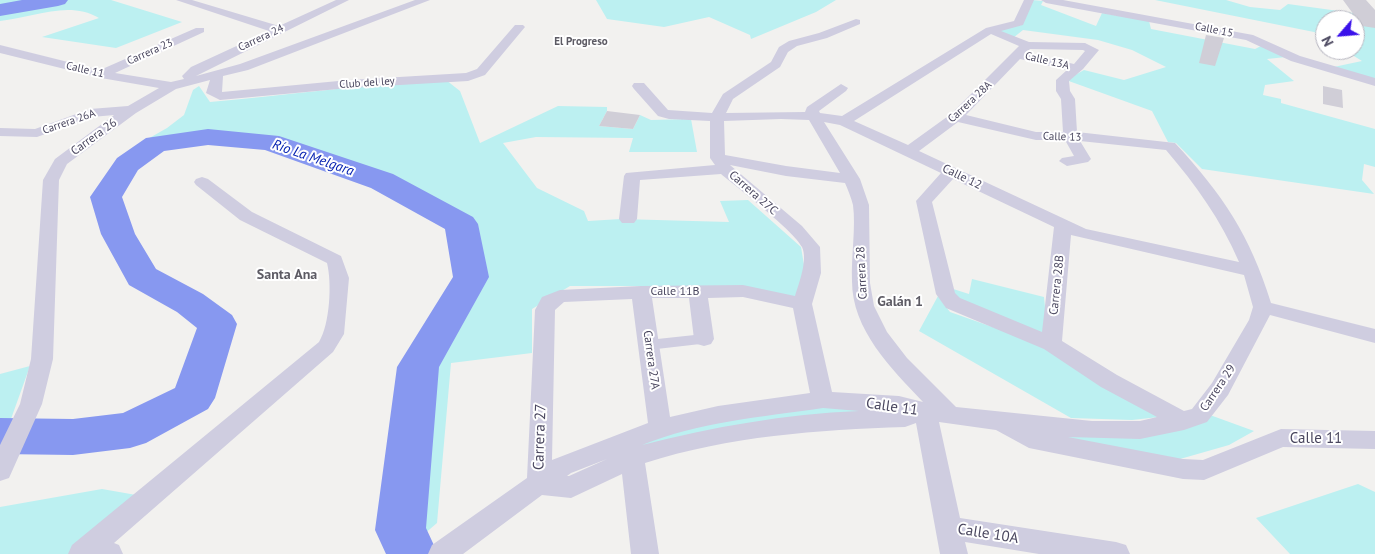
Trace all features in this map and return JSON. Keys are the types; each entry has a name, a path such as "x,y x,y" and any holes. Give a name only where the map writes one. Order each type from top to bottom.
{"street":[{"path":"181,0 279,30"},
{"name":"Carrera 24","path":"177,84 195,70 344,0"},
{"name":"Carrera 26","path":"2,467 31,404 42,359 51,180 60,162 131,110 177,84 217,75 425,0"},
{"path":"844,121 990,30 1019,23 1029,0"},
{"name":"Calle 15","path":"1046,0 1249,37 1266,47 1315,66 1375,82"},
{"path":"722,163 717,117 728,96 776,64 783,50 793,43 823,36 856,22"},
{"name":"Club del ley","path":"217,75 213,93 220,96 349,84 468,77 481,72 520,28"},
{"name":"Carrera 23","path":"101,74 200,30"},
{"path":"990,30 1022,50 1091,48 1093,50 1062,80 1063,91 1068,99 1070,136 1083,160 1067,160"},
{"name":"Calle 11","path":"0,49 101,74 177,84"},
{"name":"Calle 13A","path":"1022,50 1076,68"},
{"name":"Carrera 28A","path":"908,152 956,117 1022,50"},
{"path":"639,86 662,113 668,115"},
{"path":"813,115 812,110 841,88"},
{"name":"Carrera 26A","path":"37,132 90,112 131,110"},
{"name":"Calle 12","path":"668,115 717,117 782,114 813,115 844,121 1081,233 1252,271"},
{"name":"Carrera 28","path":"813,115 852,179 861,205 860,283 864,306 878,335 937,412"},
{"name":"Calle 13","path":"956,117 1036,136 1070,136 1170,146 1208,190 1236,234 1252,271"},
{"path":"0,132 37,132"},
{"path":"628,219 632,176 722,163 852,179"},
{"name":"Carrera 27C","path":"722,163 796,230 811,247 812,273 802,304"},
{"path":"952,172 924,201 946,294 953,303 1051,344 1109,382 1184,421"},
{"path":"95,551 326,347 334,334 340,278 335,260 246,216 205,184"},
{"name":"Carrera 28B","path":"1051,344 1063,226"},
{"path":"1252,271 1263,307 1375,336"},
{"name":"Calle 11B","path":"549,302 560,296 641,292 743,291 802,304"},
{"name":"Carrera 27A","path":"641,292 660,428"},
{"path":"648,345 704,339 698,292"},
{"name":"Carrera 27","path":"442,554 539,484 544,310 549,302"},
{"path":"802,304 823,400"},
{"name":"Carrera 29","path":"937,412 1000,422 1101,430 1140,430 1184,421 1199,416 1220,390 1259,320 1263,307"},
{"name":"Calle 11","path":"539,484 572,487 660,428 718,414 823,400 899,404 937,412"},
{"path":"937,412 948,528 954,554"},
{"name":"Calle 11","path":"632,448 656,450 745,431 828,421 905,418 937,412"},
{"name":"Calle 11","path":"1000,422 1029,439 1183,469 1204,470 1281,438 1375,440"},
{"path":"632,448 645,554"},
{"name":"Calle 10A","path":"948,528 1116,554"}],"shaded area":[{"path":"0,0 111,0 182,22 116,48 42,37 99,18 87,13 63,10 0,21"},
{"path":"596,0 836,0 816,12 751,39 750,35 709,17 664,27 607,19"},
{"path":"1032,0 1043,1 1041,5 1096,26 1102,13 1149,21 1151,29 1255,49 1261,46 1286,57 1267,59 1294,81 1265,85 1263,95 1281,99 1281,103 1375,129 1375,167 1364,164 1362,180 1374,194 1202,169 1176,143 1168,142 1152,111 1066,80 1084,70 1124,80 1166,67 1132,50 1098,40 1023,30 1013,38 996,30 1021,25"},
{"path":"1155,0 1226,0 1250,7 1280,10 1288,4 1332,10 1315,10 1314,32"},
{"path":"1365,15 1375,16 1375,80 1329,68 1362,61 1360,60 1365,60"},
{"path":"446,80 460,91 480,143 558,106 607,107 607,111 599,126 633,129 640,115 651,120 691,119 697,152 629,152 633,138 536,137 503,143 537,188 584,211 588,221 621,219 729,222 720,201 748,200 801,247 805,271 796,299 745,286 570,286 532,309 532,353 451,363 437,523 416,541 410,530 423,369 484,273 471,222 385,176 276,138 209,134 157,141 121,163 137,145 167,128 184,115 193,90 199,86 210,102"},
{"path":"972,279 1044,297 1048,338 959,305 950,288 969,294"},
{"path":"938,296 950,312 1055,349 1168,416 1132,420 1071,418 919,331"},
{"path":"30,366 7,430 0,430 0,374"},
{"path":"814,405 916,406 634,452 652,434"},
{"path":"1210,415 1254,431 1229,445 1180,459 1038,433"},
{"path":"1358,484 1375,492 1375,554 1290,554 1256,518"},
{"path":"102,489 142,496 70,554 0,554 0,507"}],"building":[{"path":"1343,0 1366,0 1375,10 1375,28 1365,26 1365,10 1350,10"},
{"path":"1206,35 1224,38 1215,66 1199,63"},
{"path":"1323,86 1342,90 1343,108 1323,104"},
{"path":"607,111 640,115 633,129 599,126"}],"waterway":[{"name":"Río La Melgara","path":"0,10 58,0"},
{"name":"Río La Melgara","path":"0,436 73,437 130,430 193,398 218,324 190,303 142,277 118,234 106,197 127,164 156,144 208,137 269,142 382,181 461,224 471,277 418,367 400,530 412,554"}],"district":[{"name":"El Progreso","path":"581,42"},
{"name":"Santa Ana","path":"287,275"},
{"name":"Galán 1","path":"900,302"}]}
